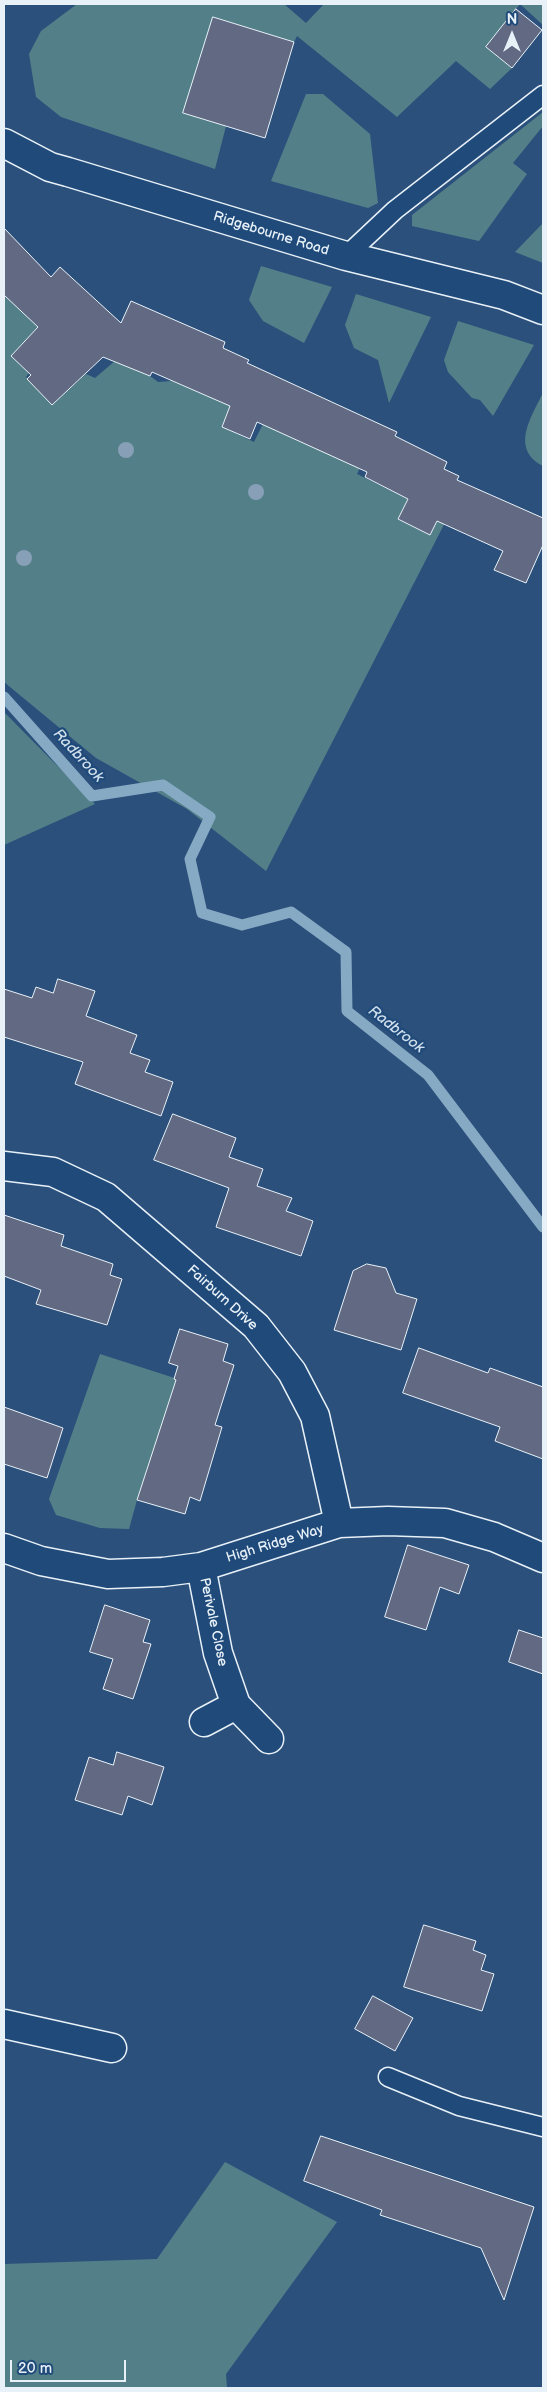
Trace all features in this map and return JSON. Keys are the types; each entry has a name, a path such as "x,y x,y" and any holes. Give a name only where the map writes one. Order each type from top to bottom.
{"street":[{"name":"Ridgebourne Road","path":"4,143 50,167 346,256 504,295 543,310"},
{"name":"Fairburn Drive","path":"4,1166 53,1172 106,1197 256,1326 292,1372 315,1416 339,1523"},
{"name":"High Ridge Way","path":"4,1548 42,1561 108,1574 163,1572 201,1567 339,1523 388,1521 445,1523 494,1538 543,1558"},
{"name":"Perivale Close","path":"201,1567 218,1653 236,1705 269,1739"},
{"path":"204,1722 236,1705"},
{"path":"4,2024 112,2048"}],"lane":[{"path":"346,256 395,210 543,95"},
{"path":"388,2077 459,2106 543,2127"}],"green space":[{"path":"77,4 284,4 306,23 324,4 520,4 486,47 512,68 490,89 456,61 397,117 297,36 294,42 213,17 226,126 215,169 61,117 36,97 29,54 41,31"},
{"path":"520,4 543,4 543,25"},
{"path":"306,94 323,94 370,134 378,203 368,208 271,181"},
{"path":"543,112 543,126 513,163 527,174 479,241 412,226 412,215"},
{"path":"543,223 543,263 515,252"},
{"path":"261,266 332,287 304,343 263,321 249,300"},
{"path":"4,290 38,327 11,356 29,373 26,377 52,405 86,374 95,378 115,361 150,376 158,382 172,381 207,396 233,399 222,427 254,442 263,424 363,461 357,474 408,499 398,519 430,535 445,505 452,509 266,871 187,809 96,758 4,682"},
{"path":"356,294 431,317 389,403 378,360 354,348 345,325"},
{"path":"458,321 534,345 493,416 480,400 472,398 448,372 444,360"},
{"path":"543,393 543,466 533,459 527,451 525,442 529,422"},
{"path":"4,712 95,804 4,845"},
{"path":"100,1354 218,1392 169,1443 214,1456 210,1464 137,1500 129,1529 100,1528 56,1515 49,1499"},
{"path":"225,2162 337,2222 226,2374 227,2388 4,2388 4,2264 157,2259"}],"building":[{"path":"516,9 542,30 512,68 486,47"},
{"path":"213,17 294,42 265,138 183,113"},
{"path":"4,228 51,277 60,267 121,323 131,301 225,342 223,348 249,360 247,363 397,432 395,436 447,462 444,469 459,476 457,480 543,518 543,545 526,583 494,570 503,551 437,521 430,535 398,519 408,499 365,477 367,472 257,422 250,439 222,427 230,406 152,372 150,376 103,357 52,405 27,379 31,375 11,356 38,327 4,295"},
{"path":"58,979 95,991 86,1016 137,1035 130,1053 150,1060 145,1072 173,1082 161,1116 75,1084 83,1062 4,1037 4,989 32,998 36,987 53,993"},
{"path":"173,1114 236,1138 229,1157 263,1169 257,1186 292,1198 286,1211 313,1221 301,1256 216,1227 229,1188 154,1160"},
{"path":"4,1215 64,1235 61,1246 113,1264 110,1275 122,1279 107,1325 36,1304 41,1290 4,1276"},
{"path":"367,1264 386,1268 396,1293 417,1299 401,1350 334,1330 353,1271"},
{"path":"180,1329 228,1344 223,1361 234,1365 215,1425 222,1427 200,1501 190,1497 185,1514 137,1500 176,1380 174,1379 178,1366 169,1363"},
{"path":"419,1348 488,1373 490,1368 543,1387 543,1459 495,1441 500,1427 403,1393"},
{"path":"4,1407 63,1428 47,1478 4,1464"},
{"path":"408,1545 469,1565 459,1594 440,1587 426,1630 385,1617"},
{"path":"105,1605 150,1620 143,1642 151,1644 133,1699 103,1689 113,1659 90,1652"},
{"path":"519,1630 543,1638 543,1674 509,1662"},
{"path":"117,1752 164,1767 152,1805 128,1796 122,1815 75,1800 89,1757 113,1765"},
{"path":"424,1925 476,1941 473,1950 486,1955 481,1970 494,1974 482,2011 404,1987"},
{"path":"373,1996 413,2018 395,2051 355,2029"},
{"path":"321,2136 534,2207 504,2300 481,2248 380,2215 382,2210 304,2181"}],"waterway":[{"name":"Radbrook","path":"4,697 92,796 163,785 210,817 190,859 202,913 242,925 291,912 346,952 347,1011 428,1075 543,1227"}]}
